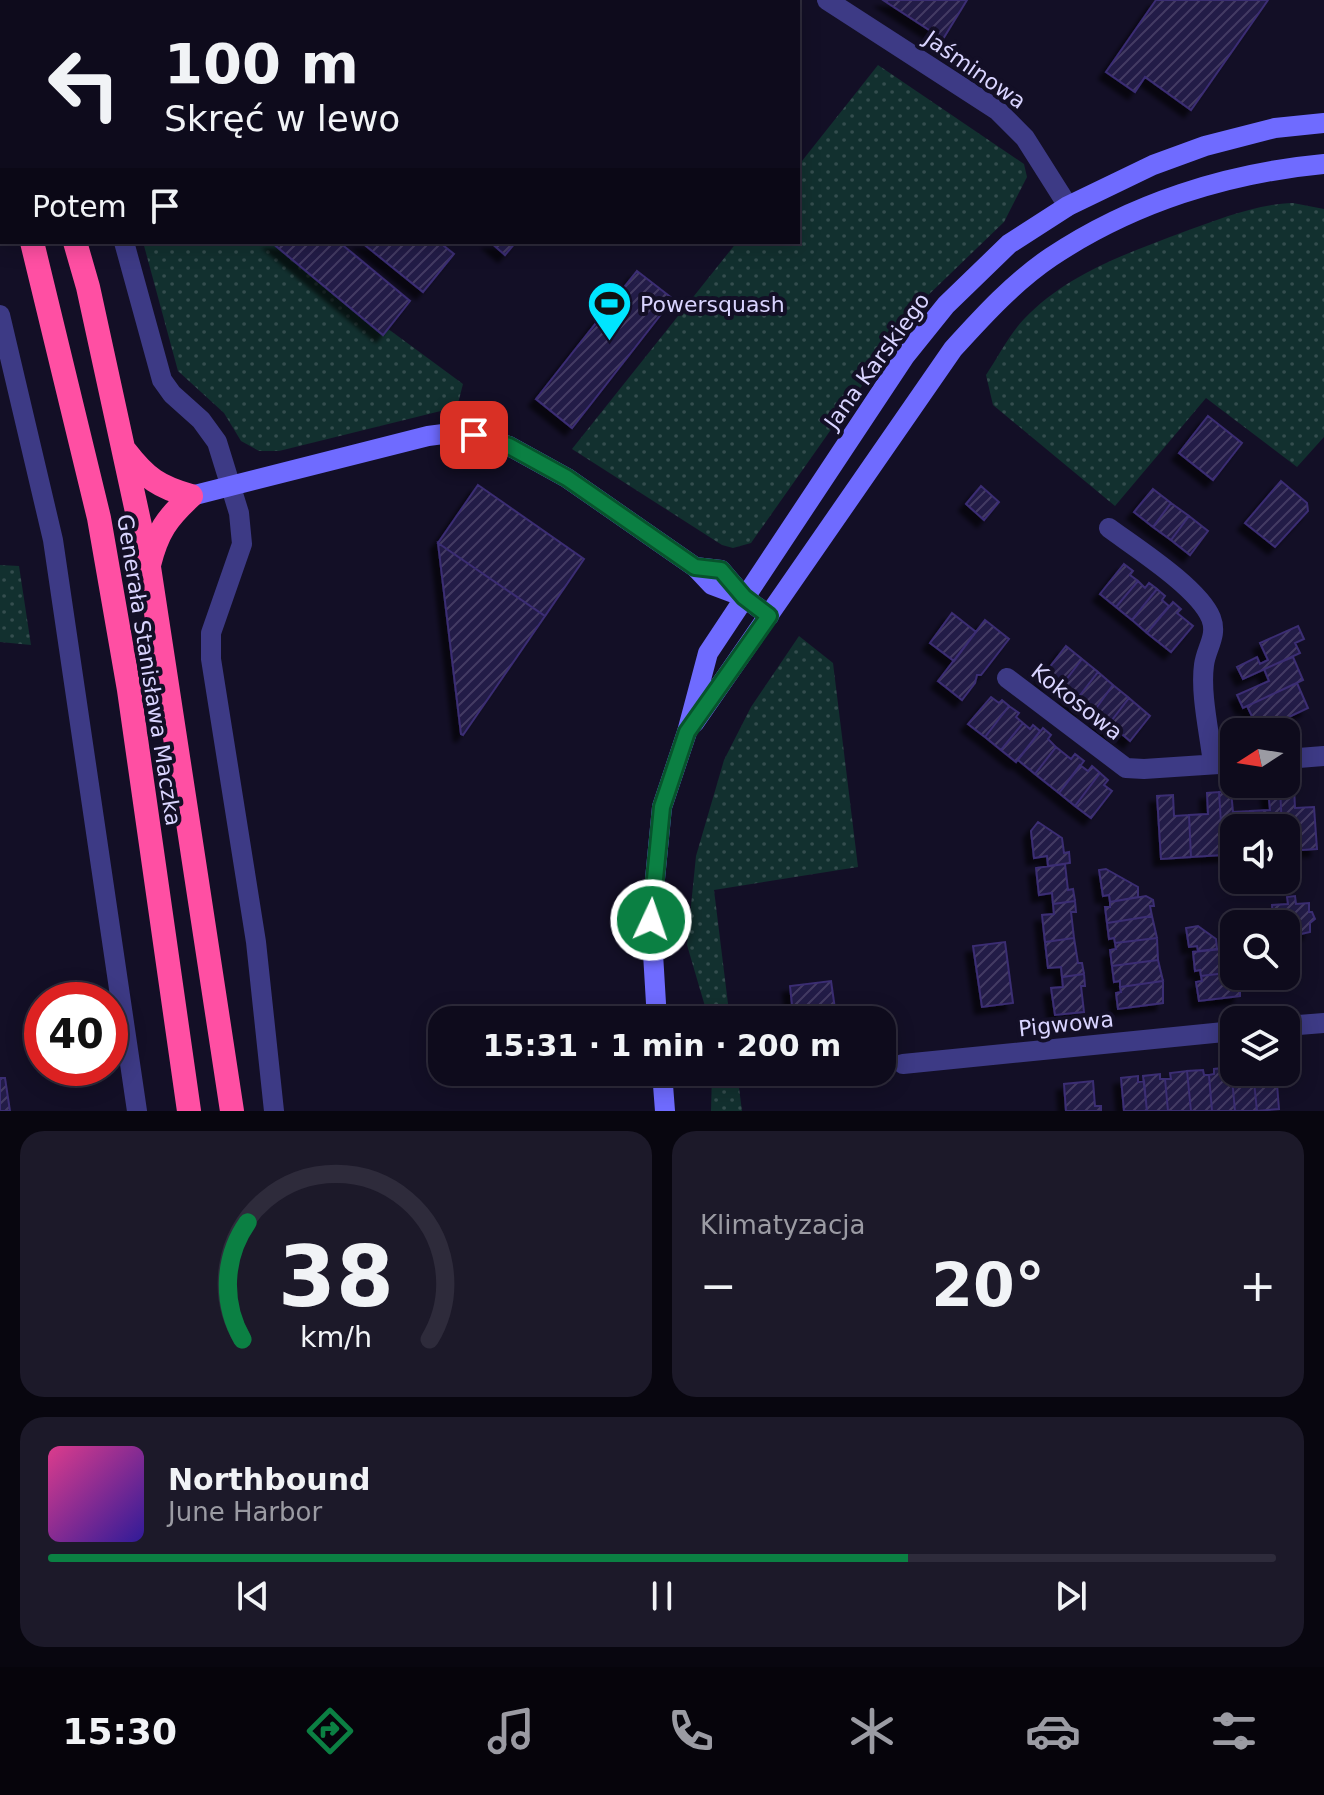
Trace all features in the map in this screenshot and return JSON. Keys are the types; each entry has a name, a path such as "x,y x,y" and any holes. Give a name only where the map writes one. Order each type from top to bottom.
{"highway":[{"name":"Generała Stanisława Maczka","path":"32,244 99,518 129,690 189,1111"},
{"name":"Generała Stanisława Maczka","path":"76,244 88,287 149,567 232,1111"},
{"path":"125,452 142,473 165,489 191,496"},
{"path":"149,567 155,540 170,515 191,496"}],"street":[{"name":"Jaśminowa","path":"827,0 997,110 1025,138 1068,206"},
{"name":"Jana Karskiego","path":"656,1006 651,920 653,873 662,807 687,732 708,653 905,356 946,305 1009,244 1068,206 1153,165 1205,146 1275,128 1324,123"},
{"name":"Jana Karskiego","path":"687,732 953,349 978,321 1050,258 1118,217 1217,182 1288,167 1324,164"},
{"path":"1153,165 1163,200"},
{"path":"125,244 162,380 172,394 201,420 217,442 239,513 242,544 214,623 211,659 256,942 274,1111"},
{"path":"0,315 53,540 137,1111"},
{"path":"191,496 428,436 451,433 474,435 509,446 567,478 695,567 712,585 744,597 769,616"},
{"path":"1109,528 1184,585 1202,603 1212,620 1213,639 1205,659 1203,679 1213,764"},
{"name":"Kokosowa","path":"1007,678 1126,768 1220,764"},
{"path":"1300,758 1324,756"},
{"path":"1300,1025 1324,1023"},
{"name":"Pigwowa","path":"903,1064 1220,1032"},
{"path":"663,1086 665,1111"}],"green space":[{"path":"878,65 1024,164 1027,177 1004,222 921,302 751,543 733,548 722,545 572,449 735,244 800,244 800,163"},
{"path":"1293,203 1324,209 1324,437 1297,467 1206,398 1115,506 993,405 986,375 1024,319 1060,289 1100,266 1186,231 1252,209"},
{"path":"144,244 273,244 463,384 457,407 279,451 259,451 241,441 224,413 178,371"},
{"path":"0,565 19,566 31,645 0,642"},
{"path":"799,636 833,663 858,867 714,890 728,1006 705,1006 687,945 696,856 724,760 751,707"},
{"path":"712,1086 739,1086 742,1111 711,1111"}],"building":[{"path":"883,0 967,0 943,39"},
{"path":"1156,0 1268,0 1191,110 1145,77 1135,92 1106,72"},
{"path":"273,244 341,244 410,301 383,335"},
{"path":"363,244 442,244 454,254 423,292"},
{"path":"492,244 514,244 505,255"},
{"name":"Powersquash","path":"637,271 673,299 572,428 536,399"},
{"path":"1208,416 1242,443 1213,480 1179,453"},
{"path":"1281,481 1307,503 1308,511 1275,547 1245,523"},
{"path":"478,485 584,559 545,616 438,543"},
{"path":"981,486 999,502 984,520 966,504"},
{"path":"1153,489 1171,503 1153,527 1134,512"},
{"path":"1171,503 1189,516 1171,540 1153,527"},
{"path":"1189,516 1208,531 1190,555 1171,540"},
{"path":"438,543 545,616 463,735 461,734"},
{"path":"1124,564 1133,571 1130,575 1138,581 1116,607 1100,594"},
{"path":"1138,581 1145,588 1149,583 1157,589 1132,620 1116,607"},
{"path":"1157,589 1165,596 1162,600 1169,606 1147,633 1132,620"},
{"path":"1173,602 1181,609 1177,613 1193,626 1171,652 1147,633"},
{"path":"952,613 976,632 954,661 930,643"},
{"path":"985,620 1009,639 981,675 977,675 975,683 962,700 938,681"},
{"path":"1298,626 1304,639 1295,643 1300,653 1243,679 1237,667 1257,657 1260,664 1268,660 1260,643"},
{"path":"1066,646 1082,659 1062,685 1054,678 1050,683 1042,677"},
{"path":"1293,657 1303,680 1243,708 1237,695 1269,681 1264,669"},
{"path":"1082,659 1098,672 1074,703 1066,696 1069,691 1062,685"},
{"path":"1098,672 1113,685 1094,711 1085,704 1081,709 1074,703"},
{"path":"1297,683 1308,708 1287,718 1253,718 1247,706"},
{"path":"1113,685 1129,698 1105,729 1097,722 1101,717 1094,711"},
{"path":"991,697 1009,706 985,737 968,724"},
{"path":"1129,698 1150,716 1130,741 1117,730 1113,735 1105,729"},
{"path":"1009,706 1019,713 1016,717 1023,723 1001,750 985,737"},
{"path":"1023,723 1030,729 1033,725 1040,731 1016,762 1001,750"},
{"path":"1043,728 1051,735 1048,739 1056,747 1035,774 1018,760"},
{"path":"1056,747 1071,759 1075,754 1084,761 1059,793 1035,774"},
{"path":"1080,765 1088,771 1092,766 1100,773 1075,806 1059,793"},
{"path":"1100,773 1108,780 1104,785 1112,791 1091,818 1075,806"},
{"path":"1219,792 1220,798 1232,798 1233,812 1250,811 1250,814 1220,814"},
{"path":"1219,792 1220,855 1191,857 1189,815 1208,814 1207,793"},
{"path":"1173,795 1174,816 1189,815 1191,857 1161,859 1157,796"},
{"path":"1269,798 1280,798 1281,814 1250,814 1250,811 1270,810"},
{"path":"1280,798 1295,798 1295,808 1314,807 1317,849 1300,850 1300,814 1281,814"},
{"path":"1038,822 1062,838 1064,853 1069,852 1070,863 1048,866 1047,856 1034,858 1031,831"},
{"path":"1065,864 1068,890 1073,889 1075,901 1053,904 1052,893 1039,895 1036,868"},
{"path":"1106,869 1138,887 1138,897 1110,902 1109,895 1103,896 1099,870"},
{"path":"1146,896 1153,900 1154,906 1150,906 1152,916 1107,923 1105,907 1110,907 1110,902"},
{"path":"1295,896 1296,904 1309,903 1309,912 1315,919 1310,923 1310,932 1300,934 1300,910 1272,910 1272,905 1288,904 1287,897"},
{"path":"1075,901 1076,912 1071,912 1074,938 1045,942 1042,915 1054,914 1053,904"},
{"path":"1152,916 1157,938 1115,943 1114,938 1109,939 1107,923"},
{"path":"1198,926 1216,939 1217,949 1198,951 1197,946 1189,947 1186,928"},
{"path":"1074,938 1078,963 1082,963 1084,974 1062,977 1061,967 1048,968 1045,942"},
{"path":"1157,938 1158,960 1112,966 1110,950 1116,949 1115,943"},
{"path":"1005,942 1013,1003 982,1007 973,946"},
{"path":"1220,949 1220,974 1201,976 1200,970 1195,971 1193,952"},
{"path":"1158,960 1163,981 1120,987 1120,981 1114,982 1112,966"},
{"path":"1084,974 1085,986 1081,986 1084,1012 1055,1015 1051,988 1063,987 1062,977"},
{"path":"1220,974 1220,990 1240,990 1240,996 1199,1001 1196,982 1202,981 1201,976"},
{"path":"831,981 835,1006 792,1006 790,986"},
{"path":"1163,981 1163,1003 1118,1009 1116,993 1121,992 1120,987"},
{"path":"1220,1068 1220,1086 1233,1086 1235,1111 1212,1111 1209,1075 1214,1074 1214,1069"},
{"path":"1203,1070 1204,1075 1209,1075 1212,1111 1191,1111 1187,1071"},
{"path":"1187,1071 1191,1111 1168,1111 1165,1079 1171,1079 1170,1073"},
{"path":"1160,1074 1160,1079 1165,1079 1168,1111 1147,1111 1143,1076"},
{"path":"1138,1076 1138,1082 1144,1081 1147,1111 1124,1111 1121,1078"},
{"path":"0,1078 5,1078 10,1111 0,1111"},
{"path":"1093,1081 1095,1106 1101,1106 1101,1111 1066,1111 1064,1084"},
{"path":"1233,1086 1254,1086 1257,1111 1235,1111"},
{"path":"1254,1086 1277,1086 1279,1109 1257,1111"}],"place":[{"name":"Powersquash","path":"609,343"}],"route":[{"path":"474,435 509,446 567,478 695,567 721,570 744,597 769,616 687,732 662,807 653,873 651,920"}]}
